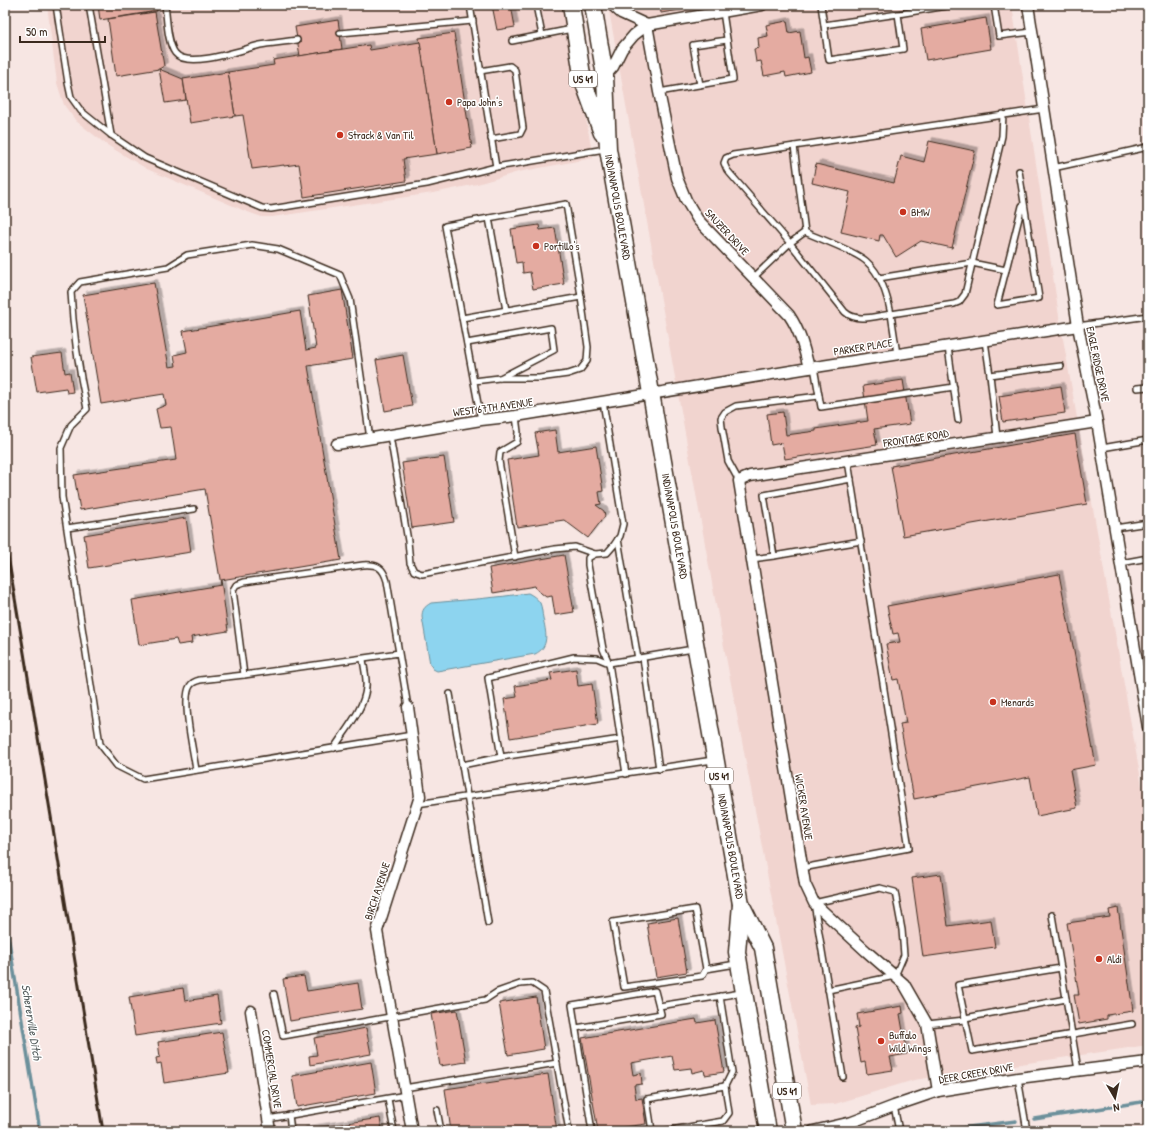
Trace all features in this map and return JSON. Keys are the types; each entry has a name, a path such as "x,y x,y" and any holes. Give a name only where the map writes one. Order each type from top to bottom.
{"highway":[{"name":"INDIANAPOLIS BOULEVARD","path":"571,5 583,80 608,149"},
{"name":"INDIANAPOLIS BOULEVARD","path":"593,5 605,76 608,149 741,904 737,952 768,1131"},
{"name":"INDIANAPOLIS BOULEVARD","path":"741,904 763,948 794,1131"}],"street":[{"path":"612,5 621,13 647,25"},
{"name":"EAGLE RIDGE DRIVE","path":"1028,5 1078,326 1102,448 1147,714 1148,728"},
{"path":"605,76 614,67 622,49 634,35 647,25 757,6"},
{"name":"SAUZER DRIVE","path":"647,25 677,178 686,200 698,220 779,303 796,326 812,367"},
{"name":"PARKER PLACE","path":"652,394 812,367 1078,326"},
{"name":"WEST 67TH AVENUE","path":"337,444 652,394"},
{"name":"FRONTAGE ROAD","path":"739,481 750,476 1097,422"},
{"name":"WICKER AVENUE","path":"739,481 805,884 814,903 904,984 927,1024 938,1091"},
{"name":"BIRCH AVENUE","path":"408,707 420,796 377,931 412,1131"},
{"name":"COMMERCIAL DRIVE","path":"251,1011 270,1131"},
{"name":"DEER CREEK DRIVE","path":"813,1131 852,1122 938,1091 1018,1078 1148,1062"}],"lane":[{"path":"56,5 71,97 81,111 111,135 145,158 262,208 271,209 427,184 496,167 608,149"},
{"path":"90,5 111,135"},
{"path":"165,5 171,44 176,54 183,59 201,60 213,58 261,45 297,40"},
{"path":"470,5 496,167"},
{"path":"536,5 542,35"},
{"path":"821,5 829,60 903,49 898,14"},
{"path":"824,25 952,5"},
{"path":"994,5 999,36 1032,32"},
{"path":"659,92 733,79 723,12"},
{"path":"340,33 473,21"},
{"path":"512,41 575,29"},
{"path":"700,85 693,45 727,40"},
{"path":"480,71 510,66 515,70 523,128 520,134 491,139"},
{"path":"1003,114 1002,136 965,294 959,302 954,304 858,318 850,316 727,170 724,163 726,158 733,155 1003,114 1044,109"},
{"path":"794,146 805,232"},
{"path":"1053,168 1148,147"},
{"path":"1019,171 1039,298 997,305 1023,203"},
{"path":"474,380 499,378 539,378 568,374 580,370 587,361 588,347 566,204 445,226 481,420"},
{"path":"489,218 506,310"},
{"path":"753,278 790,243 805,232"},
{"path":"805,232 859,256 868,262 879,278 888,298 897,354"},
{"path":"370,439 350,299 340,275 278,249 252,245 187,255 168,266 80,282 72,292 72,309 87,409 71,426 61,448 62,497 100,744 117,766 143,779 412,735"},
{"path":"879,278 972,263 1006,270"},
{"path":"462,318 581,297"},
{"path":"1078,326 1148,316"},
{"path":"467,343 550,328 554,350 499,378"},
{"path":"985,341 997,438"},
{"path":"948,347 958,420"},
{"path":"990,375 1061,366"},
{"path":"812,367 820,407 954,387"},
{"path":"1138,388 1148,387"},
{"path":"739,481 728,461 722,427 722,418 725,412 736,406 819,396"},
{"path":"390,436 408,541 410,563 414,571 422,574 555,549 575,547 595,554 607,553 618,539 623,524 603,402"},
{"path":"515,557 499,461 500,452 517,442 518,432 516,416"},
{"path":"1102,448 1148,440"},
{"path":"802,868 909,848 848,461"},
{"path":"774,556 764,495 851,479"},
{"path":"67,528 194,508"},
{"path":"1115,528 1148,523"},
{"path":"618,539 641,658 659,769"},
{"path":"752,560 861,540"},
{"path":"595,554 588,558 588,565 603,649 609,663 626,774"},
{"path":"1121,562 1148,558"},
{"path":"244,675 233,598 233,590 236,585 244,582 372,564 379,567 385,573 408,707"},
{"path":"501,757 488,678 574,657 598,658 609,663 696,648"},
{"path":"196,770 187,703 187,692 190,685 195,682 200,680 399,653"},
{"path":"334,748 354,719 363,700 366,687 363,659"},
{"path":"450,694 488,923"},
{"path":"462,765 501,757 620,739"},
{"path":"417,804 716,760"},
{"path":"828,990 895,976 904,954 902,930 895,892 880,888 814,903 828,990 843,1078"},
{"path":"695,909 706,969 702,976 624,987 613,922 695,909"},
{"path":"1052,915 1078,1070"},
{"path":"706,969 739,964"},
{"path":"1061,968 958,985 972,1051 1132,1024"},
{"path":"274,994 282,1036 485,1000 497,992 520,984 532,983 544,991 569,1131"},
{"path":"576,1028 661,1014 655,991 572,1005 592,1131"},
{"path":"659,1006 744,992"},
{"path":"665,1131 678,1130 723,1121 729,1113 725,1086 732,1072 720,996"},
{"path":"927,1024 965,1019 1066,999"},
{"path":"268,1119 388,1098 405,1092 557,1062"},
{"path":"1018,1078 1027,1131"},
{"path":"652,1131 647,1099 725,1086"},
{"path":"388,1098 394,1131"},
{"path":"894,1106 899,1131"},
{"path":"437,1110 441,1131"},
{"path":"289,1115 291,1131"}],"shaded area":[{"path":"47,5 566,5 593,158 518,172 477,184 433,193 272,217 262,217 147,169 107,145 76,121 64,105 57,83"},
{"path":"608,5 1012,5 1059,316 1148,820 1148,1045 914,1080 835,1104 811,1105 714,594"}],"water":[{"path":"528,593 540,603 541,606 546,639 540,651 535,654 437,671 433,669 430,664 422,617 423,611 427,606 431,603 492,598"}],"building":[{"path":"98,5 156,5 157,11 100,20"},
{"path":"492,5 511,5 515,27 497,30"},
{"path":"660,5 712,5 661,13"},
{"path":"155,12 164,66 159,69 116,76 108,19"},
{"path":"986,18 991,49 926,60 921,29"},
{"path":"338,20 342,49 300,56 295,27"},
{"path":"787,21 789,33 800,31 804,58 808,57 811,72 786,77 785,72 764,76 761,61 756,62 754,49 759,48 758,38 768,36 766,25"},
{"path":"454,33 472,148 437,154 419,38"},
{"name":"Strack & Van Til","path":"420,42 437,154 403,159 406,181 304,197 299,164 252,169 243,115 235,116 228,72 274,65 273,60 369,45 370,50"},
{"path":"159,69 183,79 186,100 165,103"},
{"path":"228,72 235,116 190,123 183,79"},
{"name":"BMW","path":"929,141 975,151 952,248 921,241 896,257 883,235 880,235 879,241 841,232 850,192 812,183 816,164 894,183 901,156 924,162"},
{"name":"Portillo's","path":"539,225 540,230 555,228 564,284 533,289 530,272 523,273 522,262 516,263 511,229"},
{"path":"154,283 169,367 176,366 174,355 187,352 183,331 300,311 306,350 316,348 308,296 342,290 353,359 308,366 341,560 221,580 228,631 191,637 192,643 178,645 176,639 139,645 132,600 221,585 205,489 80,510 74,475 176,460 171,427 160,428 156,409 166,405 164,394 101,404 83,295"},
{"path":"62,353 65,373 70,372 73,392 67,393 66,388 37,392 31,357"},
{"path":"403,355 412,406 385,411 376,360"},
{"path":"903,380 910,424 874,429 877,445 785,459 782,443 771,445 767,414 783,412 786,435 868,421 863,386"},
{"path":"1061,386 1065,413 1003,422 999,396"},
{"path":"555,430 558,452 596,446 603,491 599,492 601,504 596,505 604,511 605,516 588,538 564,520 517,527 507,460 539,455 535,433"},
{"path":"1075,434 1087,504 903,536 891,466"},
{"path":"444,457 454,522 412,528 402,463"},
{"path":"186,518 191,552 89,568 84,535"},
{"path":"564,555 574,612 555,615 552,596 546,597 536,589 535,586 493,593 489,568"},
{"name":"Menards","path":"1059,574 1096,765 1070,770 1077,808 1037,816 1030,777 914,799 900,724 906,723 898,679 893,680 886,644 900,642 898,633 893,634 887,606"},
{"path":"576,669 578,686 592,684 598,724 510,738 504,699 517,697 515,686 552,680 550,673"},
{"path":"941,874 948,926 991,920 995,947 923,957 912,878"},
{"name":"Aldi","path":"1118,908 1133,1011 1107,1015 1107,1019 1079,1024 1074,995 1079,995 1067,923 1110,917 1109,910"},
{"path":"678,918 687,972 656,977 647,923"},
{"path":"304,976 307,991 358,983 362,1009 290,1021 283,979"},
{"path":"183,988 185,1001 217,996 221,1023 135,1036 129,997"},
{"path":"536,997 544,1049 508,1055 499,1003"},
{"name":"Buffalo Wild Wings","path":"902,1006 903,1013 900,1014 907,1054 890,1057 893,1070 867,1074 865,1062 861,1063 855,1028 859,1027 857,1014"},
{"path":"457,1010 466,1062 440,1066 431,1014"},
{"path":"696,1019 697,1023 715,1020 724,1072 705,1075 704,1070 692,1073 691,1068 675,1070 672,1056 631,1063 633,1075 641,1073 642,1084 634,1085 636,1099 642,1098 646,1124 598,1131 582,1038"},
{"path":"366,1028 371,1054 310,1065 309,1056 317,1055 314,1038"},
{"path":"222,1032 229,1073 164,1083 161,1063 157,1064 156,1058 160,1057 158,1042"},
{"path":"371,1062 376,1093 297,1107 292,1076"},
{"path":"548,1074 557,1131 451,1131 445,1089"},
{"path":"380,1118 382,1131 302,1131 302,1130"}],"waterway":[{"name":"Schererville Ditch","path":"5,917 40,1131"},
{"name":"Schererville Ditch","path":"1034,1119 1148,1101"},
{"name":"Schererville Ditch","path":"938,1131 1016,1121"}],"railway":[{"path":"5,538 103,1131"}],"place":[{"name":"Papa John's","path":"449,102"},
{"name":"Strack & Van Til","path":"340,135"},
{"name":"BMW","path":"903,212"},
{"name":"Portillo's","path":"536,246"},
{"name":"Menards","path":"993,702"},
{"name":"Aldi","path":"1099,959"},
{"name":"Buffalo Wild Wings","path":"881,1041"}]}
